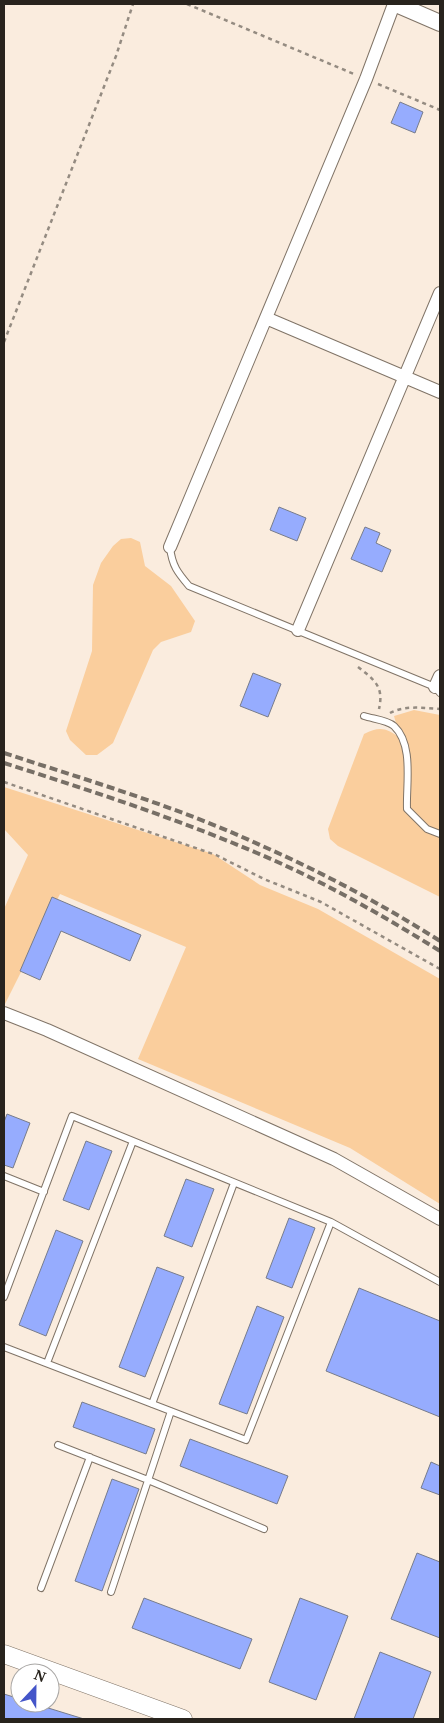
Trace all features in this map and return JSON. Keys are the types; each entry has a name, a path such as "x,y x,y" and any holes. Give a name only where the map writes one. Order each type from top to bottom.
{"main road":[{"path":"4,1654 183,1719"}],"street":[{"path":"170,547 366,79 395,4 440,23"},
{"path":"298,630 440,293"},
{"path":"266,318 440,392"},
{"path":"4,1013 47,1030 334,1158 440,1219"}],"lane":[{"path":"170,547 171,560 177,572 189,586 347,652 439,685"},
{"path":"364,716 393,725 402,736 407,749 407,809 427,829 440,834"},
{"path":"4,1297 72,1116 330,1222 440,1282"},
{"path":"47,1364 133,1141"},
{"path":"4,1176 44,1192"},
{"path":"152,1404 234,1183"},
{"path":"4,1347 246,1440 330,1222"},
{"path":"111,1592 171,1411"},
{"path":"58,1445 148,1480 264,1530"},
{"path":"41,1588 90,1457"}],"path":[{"path":"4,342 116,56 133,4"},
{"path":"187,4 440,110"},
{"path":"347,652 356,665 377,684 381,692 376,720"},
{"path":"376,720 395,710 413,707 440,709"},
{"path":"4,782 216,855 264,879 321,902 440,969"}],"shaded area":[{"path":"131,538 140,542 145,566 171,586 195,621 191,632 161,642 153,650 113,743 97,755 86,755 70,740 66,731 92,651 93,585 101,563 113,546 121,539"},
{"path":"414,710 440,715 440,897 338,846 330,839 328,829 364,734 383,729 400,738 394,716"},
{"path":"4,787 213,854 260,885 318,909 440,979 440,1204 350,1148 138,1059 186,947 60,894 5,1004 4,909 28,855 4,829"}],"building":[{"path":"400,102 423,112 415,133 391,123"},
{"path":"279,507 306,518 297,541 270,530"},
{"path":"365,527 380,533 376,543 391,550 382,572 351,559"},
{"path":"253,673 281,684 268,717 240,706"},
{"path":"52,897 141,935 130,961 61,931 40,980 20,971"},
{"path":"7,1114 30,1123 13,1168 4,1165 4,1122"},
{"path":"86,1141 112,1151 89,1210 63,1200"},
{"path":"186,1179 214,1189 192,1247 164,1236"},
{"path":"289,1218 315,1228 292,1288 266,1278"},
{"path":"56,1230 83,1241 46,1336 19,1325"},
{"path":"157,1267 184,1277 145,1377 119,1367"},
{"path":"359,1288 440,1321 440,1417 326,1371"},
{"path":"257,1306 284,1317 247,1414 219,1404"},
{"path":"82,1402 155,1429 146,1454 73,1427"},
{"path":"190,1439 288,1476 277,1504 180,1466"},
{"path":"431,1462 440,1466 440,1495 421,1488"},
{"path":"112,1479 139,1489 102,1591 75,1581"},
{"path":"417,1553 440,1562 440,1638 391,1619"},
{"path":"144,1598 252,1639 240,1669 132,1628"},
{"path":"300,1598 348,1616 316,1700 269,1682"},
{"path":"380,1652 431,1672 413,1719 354,1719"},
{"path":"4,1694 10,1696 10,1713 60,1712 84,1719 4,1719"}],"railway":[{"path":"4,753 134,795 229,831 329,878 440,941"},
{"path":"4,763 163,816 257,853 351,899 440,951"}]}
